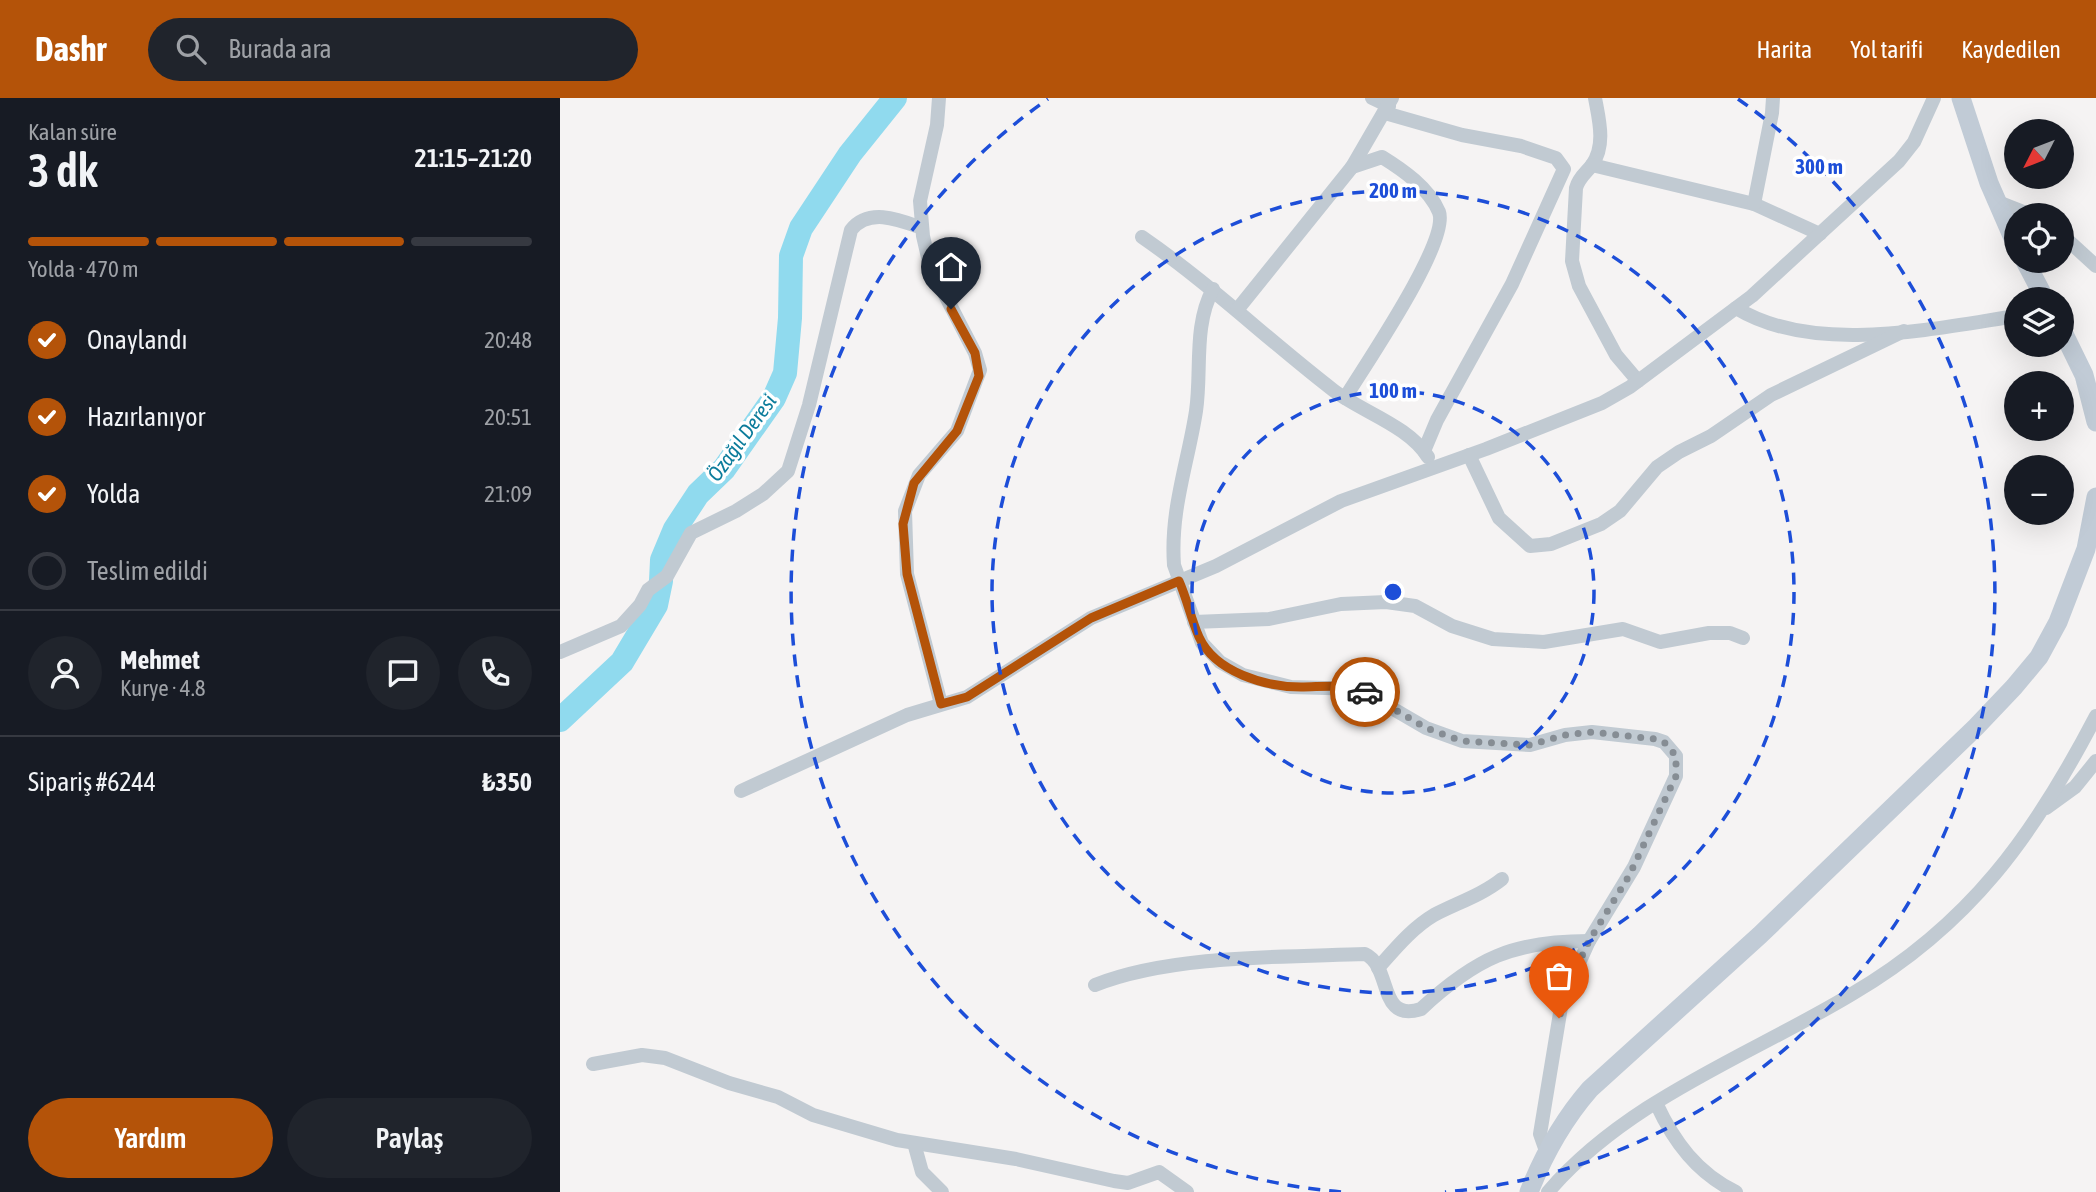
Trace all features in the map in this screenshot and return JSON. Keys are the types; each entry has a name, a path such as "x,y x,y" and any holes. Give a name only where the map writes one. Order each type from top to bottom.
{"street":[{"path":"939,98 937,125 920,201 922,228 930,267 980,365 979,376 957,431 914,483 903,524 907,574 941,704"},
{"path":"1373,98 1462,135 1521,146 1556,158 1564,169 1512,284 1431,432 1424,451"},
{"path":"1595,98 1601,136 1592,165 1578,179 1576,188 1574,271 1609,344 1638,381"},
{"path":"1754,204 1773,98"},
{"path":"1961,98 2004,216"},
{"path":"741,791 907,715 967,697 1091,618 1216,566 1341,501 1602,403 1638,381 1736,308 1899,161 1914,142 1928,100"},
{"path":"1237,310 1352,167 1389,106"},
{"path":"1345,398 1411,293 1438,234 1440,222 1440,214 1417,183 1382,157 1352,167"},
{"path":"1592,165 1754,204 1820,234"},
{"path":"1998,202 2004,204"},
{"path":"560,652 621,626 640,605 648,590 667,576 691,533 736,512 763,494 788,471 809,405 851,230 861,220 875,217 895,218 922,228"},
{"path":"1142,237 1213,289 1345,398 1415,441 1435,467"},
{"path":"2074,246 2096,266"},
{"path":"1213,289 1203,310 1196,414 1174,512 1173,554 1179,581 1194,622 1212,656 1243,675 1291,687 1359,689 1426,728 1462,741 1530,745 1565,735 1592,732 1664,742 1676,756 1676,776 1629,876 1589,941 1569,984 1559,1018 1541,1135 1546,1151"},
{"path":"1736,308 1764,323 1802,331 1871,334 2004,318"},
{"path":"1469,455 1499,518 1530,546 1551,544 1610,519 1657,467 1711,436 1752,407 1904,331"},
{"path":"2074,355 2084,375 2096,422"},
{"path":"1529,1192 1546,1151 1572,1109 1609,1069 1808,889 1976,727 2039,657 2058,622 2086,549 2096,497"},
{"path":"1194,622 1269,619 1341,604 1386,602 1415,606 1452,626 1493,639 1544,642 1623,629 1660,642 1709,633 1730,633 1743,638"},
{"path":"1548,1192 1580,1158 1656,1103 1847,998 1909,957 1971,904 2042,810 2096,716"},
{"path":"2042,810 2075,787 2094,765"},
{"path":"1378,968 1426,921 1484,891 1502,878"},
{"path":"1095,985 1131,973 1171,966 1365,954 1373,957 1393,1004 1405,1012 1413,1012 1421,1009 1473,966 1493,956 1538,944 1589,941"},
{"path":"593,1065 642,1055 665,1058 729,1083 778,1097 813,1115 914,1143 1016,1159 1114,1181 1137,1181 1159,1172 1186,1192"},
{"path":"1656,1103 1676,1141 1702,1171 1736,1192"},
{"path":"914,1143 922,1172 942,1192"}],"waterway":[{"name":"Özağıl Deresi","path":"560,720 622,662 656,605 662,560 675,529 698,494 724,469 774,398 785,373 790,318 791,256 801,228 850,154 895,98"}],"way so far":[{"path":"1365,692 1426,728 1462,741 1530,745 1578,732 1592,732 1655,739 1664,742 1676,756 1676,776 1629,876 1589,941 1584,958 1562,1001 1559,1018"}],"route":[{"path":"951,309 975,353 980,365 979,376 957,431 914,483 903,524 907,574 941,704 967,697 1091,618 1179,581 1202,643 1212,656 1230,669 1274,685 1343,687 1365,692"}]}
